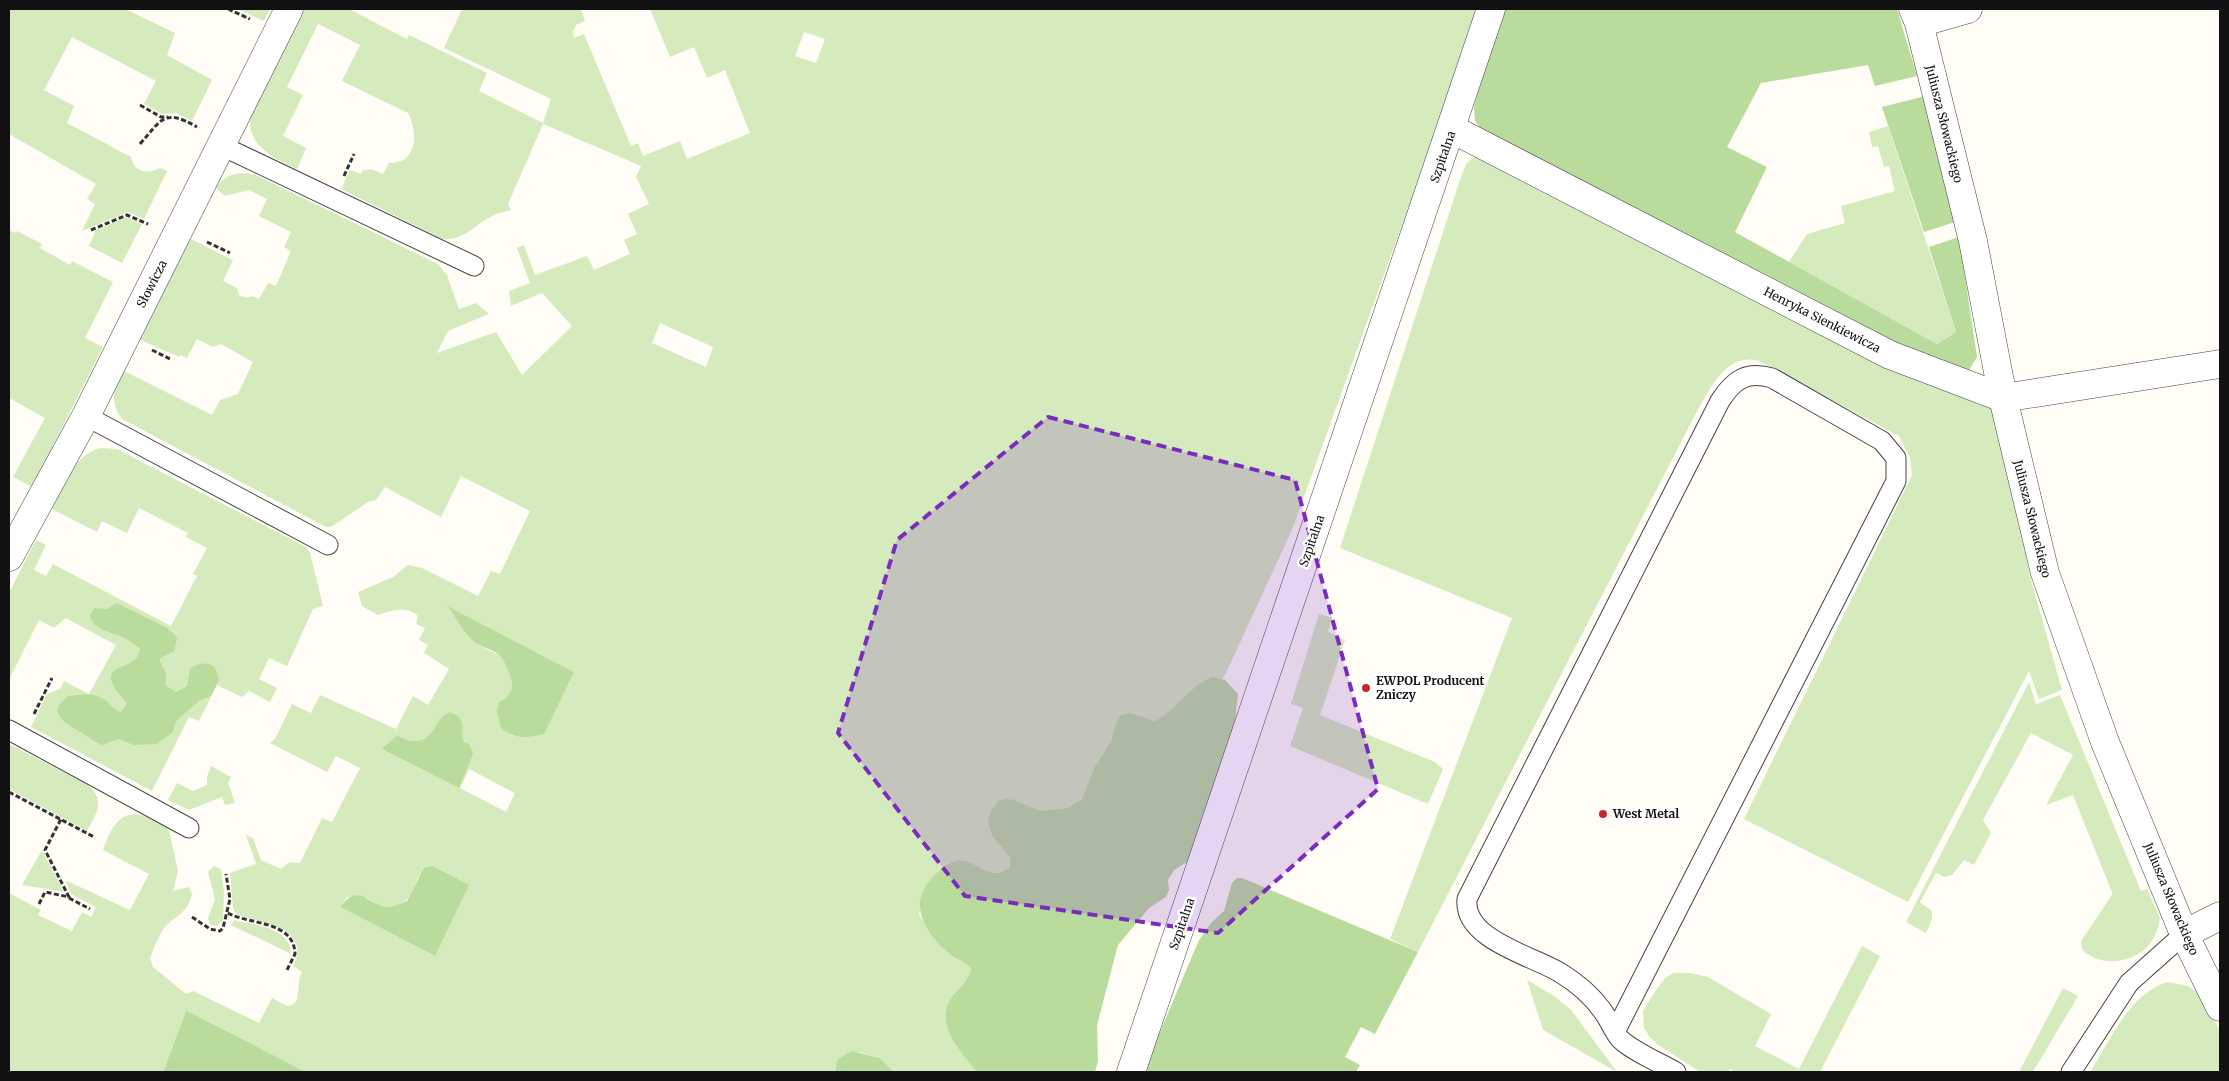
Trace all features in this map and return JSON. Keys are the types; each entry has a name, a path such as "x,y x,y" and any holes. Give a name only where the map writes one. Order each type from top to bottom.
{"street":[{"name":"Słowicza","path":"9,557 86,416 289,9"},
{"name":"Szpitalna","path":"1132,1072 1491,9"},
{"path":"1916,16 1968,9"},
{"name":"Juliusza Słowackiego","path":"1916,16 1973,240 2003,398 2045,573 2105,742 2184,934 2220,1007"},
{"name":"Henryka Sienkiewicza","path":"1452,129 1890,355 2003,398 2220,364"},
{"path":"2184,934 2220,916"}],"lane":[{"path":"223,144 474,266"},
{"path":"1615,1032 1891,493 1897,475 1896,458 1882,441 1772,378 1758,374 1736,382 1720,401 1467,899 1467,914 1479,930 1544,964 1579,985 1596,1001 1615,1032 1624,1042 1676,1072"},
{"path":"86,416 328,545"},
{"path":"15,733 189,828"},
{"path":"2072,1072 2129,983 2184,934"}],"path":[{"path":"140,105 161,117 175,116 183,119 223,144"},
{"path":"140,144 168,117"},
{"path":"91,230 127,215 175,238"},
{"path":"15,733 52,678"},
{"path":"9,792 94,837"},
{"path":"61,819 45,850 69,897"},
{"path":"192,917 217,932 223,928 228,913 230,892 226,874"},
{"path":"39,904 45,892 69,897 90,909"},
{"path":"228,913 276,928 290,938 295,954 287,970"}],"highlighted area":[{"path":"1048,417 1295,480 1378,789 1218,933 965,896 838,733 897,540"}],"green space":[{"path":"9,9 125,9 175,33 167,55 212,80 192,121 176,113 162,114 144,104 156,81 72,37 44,90 74,106 67,123 131,157 135,166 142,171 160,168 167,171 144,219 128,212 82,231 95,204 87,199 96,184 9,134"},
{"path":"238,9 270,9 264,21"},
{"path":"303,9 349,9 407,39 409,35 487,73 479,91 543,123 551,99 444,48 462,9 581,9 585,21 576,25 573,31 574,38 584,34 631,146 638,143 643,156 680,141 687,159 750,133 725,70 707,78 694,47 670,57 650,9 1476,9 1436,131 1292,530 1226,673 1193,730 1161,718 1155,721 1131,713 1115,726 1111,741 1094,768 1082,799 1067,808 1040,811 1015,800 988,822 992,836 1010,858 1010,867 1000,872 990,872 965,862 956,861 946,865 935,875 930,883 919,914 932,935 944,949 971,969 969,978 954,993 957,1047 977,1072 894,1072 880,1058 859,1052 835,1066 834,1072 306,1072 186,1011 163,1072 9,1072 9,893 41,910 38,915 72,931 82,912 91,917 96,907 71,894 65,880 130,910 149,874 103,850 111,832 120,819 134,814 153,820 169,830 178,871 173,891 189,887 192,894 185,910 164,928 160,935 150,958 153,967 186,994 193,991 259,1023 272,998 287,1006 295,1003 302,972 293,966 297,953 296,942 290,934 281,928 236,914 233,908 230,873 256,864 246,835 253,838 261,860 281,869 290,862 300,863 322,818 332,822 360,768 336,756 327,772 270,743 275,739 292,704 311,713 320,695 396,729 413,696 428,705 449,669 424,653 428,645 419,640 425,628 416,624 418,616 409,610 394,610 378,615 362,606 358,592 393,577 408,565 422,568 478,596 491,571 500,574 530,511 461,476 441,517 385,487 376,500 368,502 331,527 326,527 122,419 115,406 114,394 122,370 212,415 220,400 238,394 253,362 221,344 213,347 197,339 187,358 180,355 179,357 138,339 189,238 233,260 223,281 237,288 239,295 246,298 252,296 259,299 268,283 276,286 291,251 284,247 291,232 259,216 267,199 249,190 225,196 216,188 224,179 233,174 256,175 438,264 447,275 459,309 476,303 489,314 448,331 437,353 496,332 522,375 572,326 542,293 511,306 509,291 530,283 517,248 524,245 535,275 587,256 594,270 630,254 624,240 637,234 628,214 649,204 636,177 641,166 543,124 508,204 511,210 492,216 457,238 442,239 341,189 350,170 361,174 362,171 371,169 383,174 389,163 399,162 406,158 413,146 413,129 408,113 342,81 360,45 318,24 287,87 303,95 283,136 306,148 297,169 279,160 262,149 254,138 250,124 252,113 264,84","holes":["804,32 825,39 816,63 795,56","660,323 713,347 706,367 652,343","448,607 574,672 514,736 501,728 507,698 512,692 514,683 512,677 501,656 480,646 470,638","469,769 515,793 506,812 460,788","419,875 435,956 340,907 347,897 367,898 377,904 394,907 405,901 413,890"]},
{"path":"1503,9 1897,9 1917,76 1875,86 1868,65 1761,83 1727,147 1767,167 1735,232 1937,344 1956,332 1929,247 1959,237 1977,357 1969,370 1962,371 1894,342 1483,131 1475,121 1474,106"},
{"path":"1925,96 1955,222 1924,232 1882,107"},
{"path":"1888,126 1956,332 1937,344 1789,262 1807,234 1845,223 1841,206 1895,191 1889,166 1884,167 1878,146 1872,147 1869,132"},
{"path":"1475,156 1995,406 2030,576 2062,690 2039,699 2029,671 1908,902 1744,819 1912,475 1910,458 1899,436 1759,361 1747,360 1736,362 1719,376 1694,417 1418,952 1390,939 1512,618 1340,548 1459,183 1466,164"},
{"path":"127,217 142,224 122,263 89,246 96,230"},
{"path":"9,230 16,233 17,231 42,244 40,248 70,265 72,261 113,282 85,338 103,347 32,487 13,477 45,418 9,398"},
{"path":"101,448 117,449 306,547 310,553 323,606 313,609 287,666 269,658 259,679 277,688 270,702 249,691 242,697 217,685 199,721 189,717 152,791 31,727 47,694 60,689 64,681 89,694 116,645 66,618 54,628 39,620 9,680 9,593 36,540 46,545 34,570 46,576 53,564 171,626 197,576 193,574 207,548 186,537 188,533 139,508 127,533 102,521 97,532 52,509 65,481 76,464 91,451"},
{"path":"117,603 167,628 177,637 174,651 159,659 166,673 166,686 176,692 187,686 190,669 202,664 215,667 219,680 211,696 200,700 177,720 172,733 157,744 134,745 118,739 102,745 65,722 58,713 61,702 68,696 87,695 101,697 121,712 127,703 115,689 111,679 112,673 132,662 137,657 140,648 123,637 99,627 92,621 90,616 94,608 107,609"},
{"path":"447,606 574,672 544,734 521,737 512,735 501,728 497,712 499,702 505,699 512,688 507,668 499,655 477,644 470,638"},
{"path":"1319,614 1332,618 1328,632 1345,640 1320,715 1435,762 1443,769 1428,804 1290,746 1303,708 1291,704"},
{"path":"1213,677 1225,680 1238,694 1231,755 1192,859 1174,870 1168,880 1169,890 1166,897 1149,908 1118,945 1097,1025 1098,1061 1095,1072 977,1072 950,1035 946,1015 948,1004 954,994 967,980 971,969 947,952 927,929 920,911 920,901 928,883 942,868 954,862 964,861 990,872 999,872 1010,867 1010,858 992,836 988,822 991,811 998,801 1006,799 1015,800 1040,811 1067,808 1082,799 1094,768 1111,741 1115,726 1121,715 1131,713 1155,721 1170,711 1197,686"},
{"path":"2029,682 2036,704 2060,695 2141,891 2147,889 2160,918 2153,940 2137,955 2112,961 2096,958 2082,949 2081,941 2112,895 2112,892 2073,795 2046,805 2073,755 2031,733 1983,820 1991,833 1974,865 1964,860 1952,875 1945,877 1936,873 1920,902 1932,911 1932,919 1926,933 1906,922"},
{"path":"450,712 461,720 463,742 469,744 473,754 459,788 382,749 396,736 413,741 422,740"},
{"path":"9,744 87,784 93,790 98,801 98,807 87,831 9,789"},
{"path":"211,766 231,777 228,783 235,803 225,805 222,797 189,810 168,800 177,783 193,791 207,785 207,777"},
{"path":"42,850 64,892 22,885"},
{"path":"214,866 221,869 224,892 223,920 217,926 210,925 208,918 215,899 208,872"},
{"path":"432,866 469,885 435,956 340,907 347,899 359,895 376,904 391,907 407,901 424,868"},
{"path":"1237,878 1242,878 1418,952 1375,1034 1361,1027 1345,1057 1360,1065 1356,1072 1145,1072 1151,1053 1199,940 1211,923 1224,911 1232,883"},
{"path":"234,920 261,926 278,933 285,938 291,954 231,925"},
{"path":"1862,946 1880,956 1820,1072 1735,1072 1730,1069 1728,1072 1700,1072 1657,1044 1644,1028 1643,1011 1665,978 1674,973 1691,973 1708,977 1771,1014 1755,1046 1799,1069"},
{"path":"1527,980 1554,996 1572,1011 1617,1072 1543,1030"},
{"path":"2167,982 2188,986 2200,994 2220,1031 2220,1072 2090,1072 2113,1033 2131,1008 2153,988"},
{"path":"2063,988 2078,996 2033,1072 2019,1072"},
{"path":"186,1011 193,1014 306,1072 163,1072"},
{"path":"852,1051 880,1058 894,1072 834,1072 838,1059"}],"place":[{"name":"EWPOL Producent Zniczy","path":"1366,688"},
{"name":"West Metal","path":"1603,814"}]}
